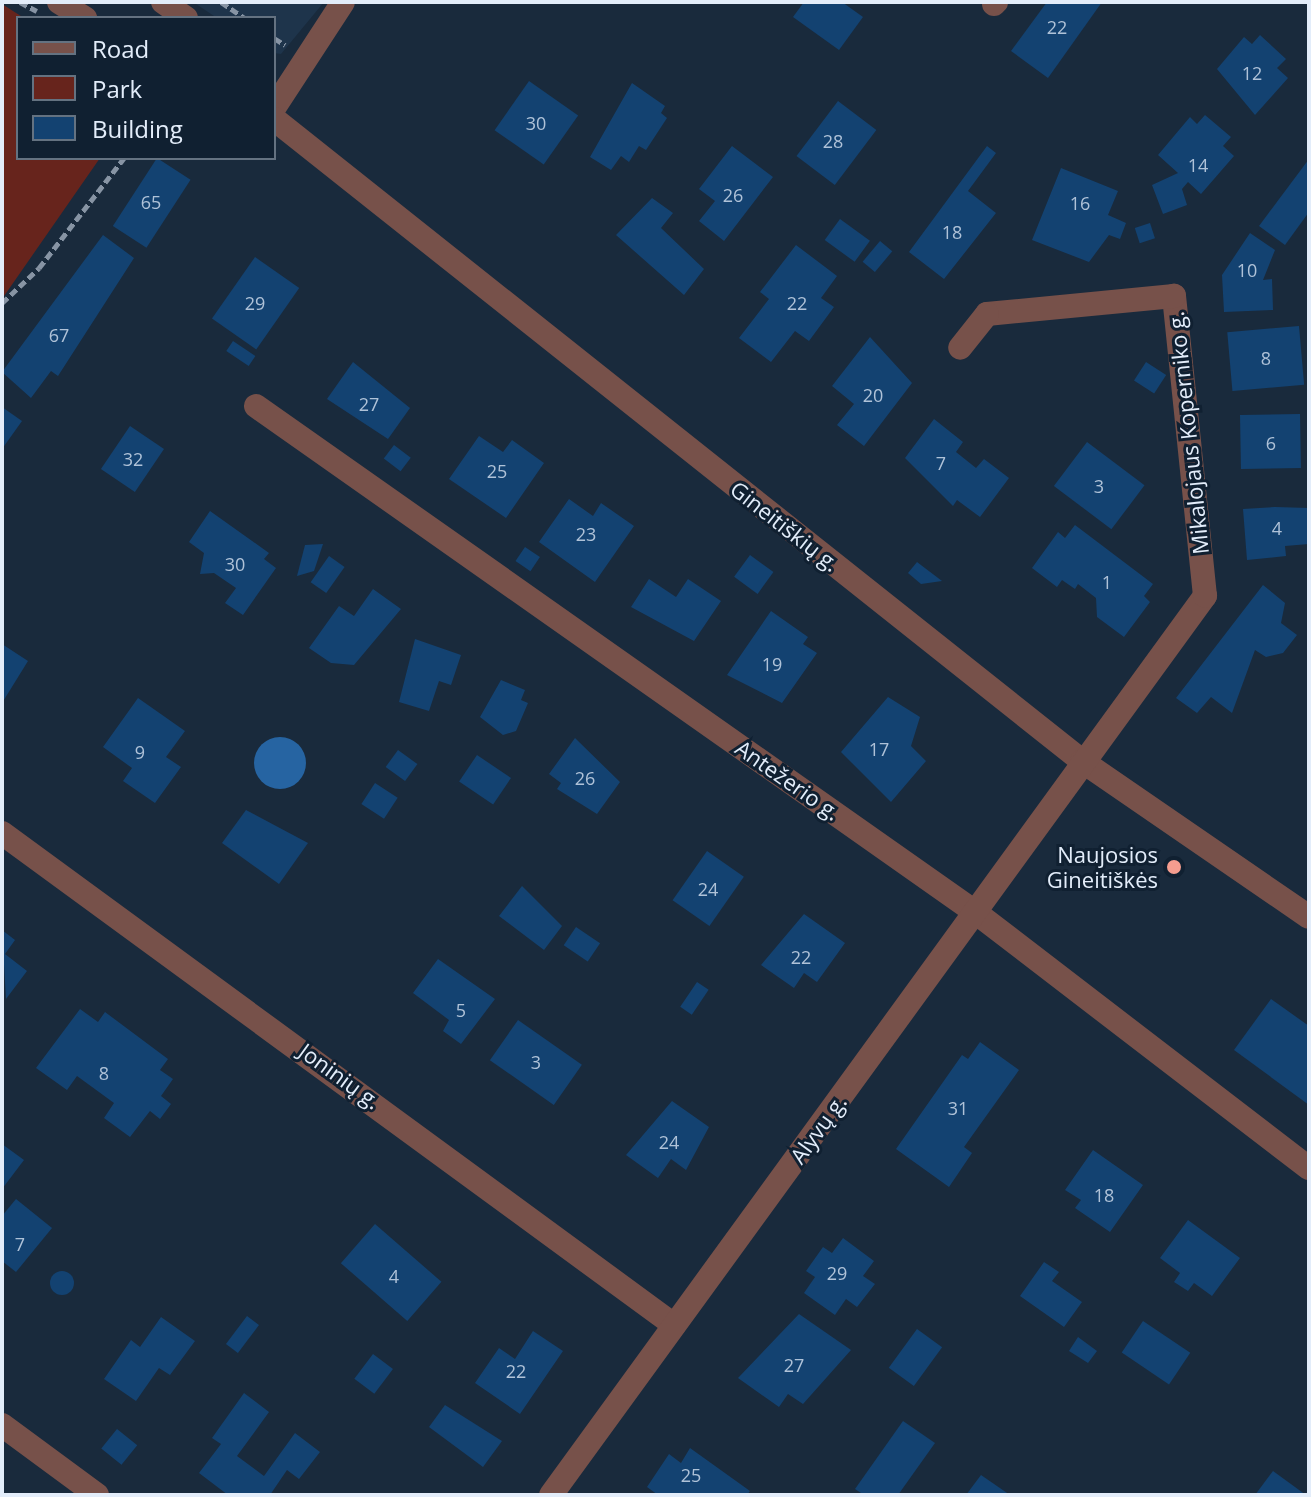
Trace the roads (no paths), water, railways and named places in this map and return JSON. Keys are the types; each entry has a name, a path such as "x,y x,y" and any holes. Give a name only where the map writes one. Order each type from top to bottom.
{"street":[{"path":"59,2 82,16"},
{"path":"163,2 183,16"},
{"path":"276,105 343,2"},
{"name":"Gineitiškių g.","path":"276,121 1082,761 1309,917"},
{"name":"Mikalojaus Koperniko g.","path":"960,348 987,314 1174,296 1205,596 1082,761"},
{"name":"Antežerio g.","path":"256,406 975,912 1309,1168"},
{"name":"Alyvų g.","path":"551,1495 1082,761"},
{"name":"Joninių g.","path":"2,833 674,1325"},
{"path":"2,1425 97,1495"}],"water":[{"path":"280,737 298,745 306,763 298,781 280,789 262,781 254,763 262,745"}],"place":[{"name":"Naujosios Gineitiškės","path":"1174,867"}]}
